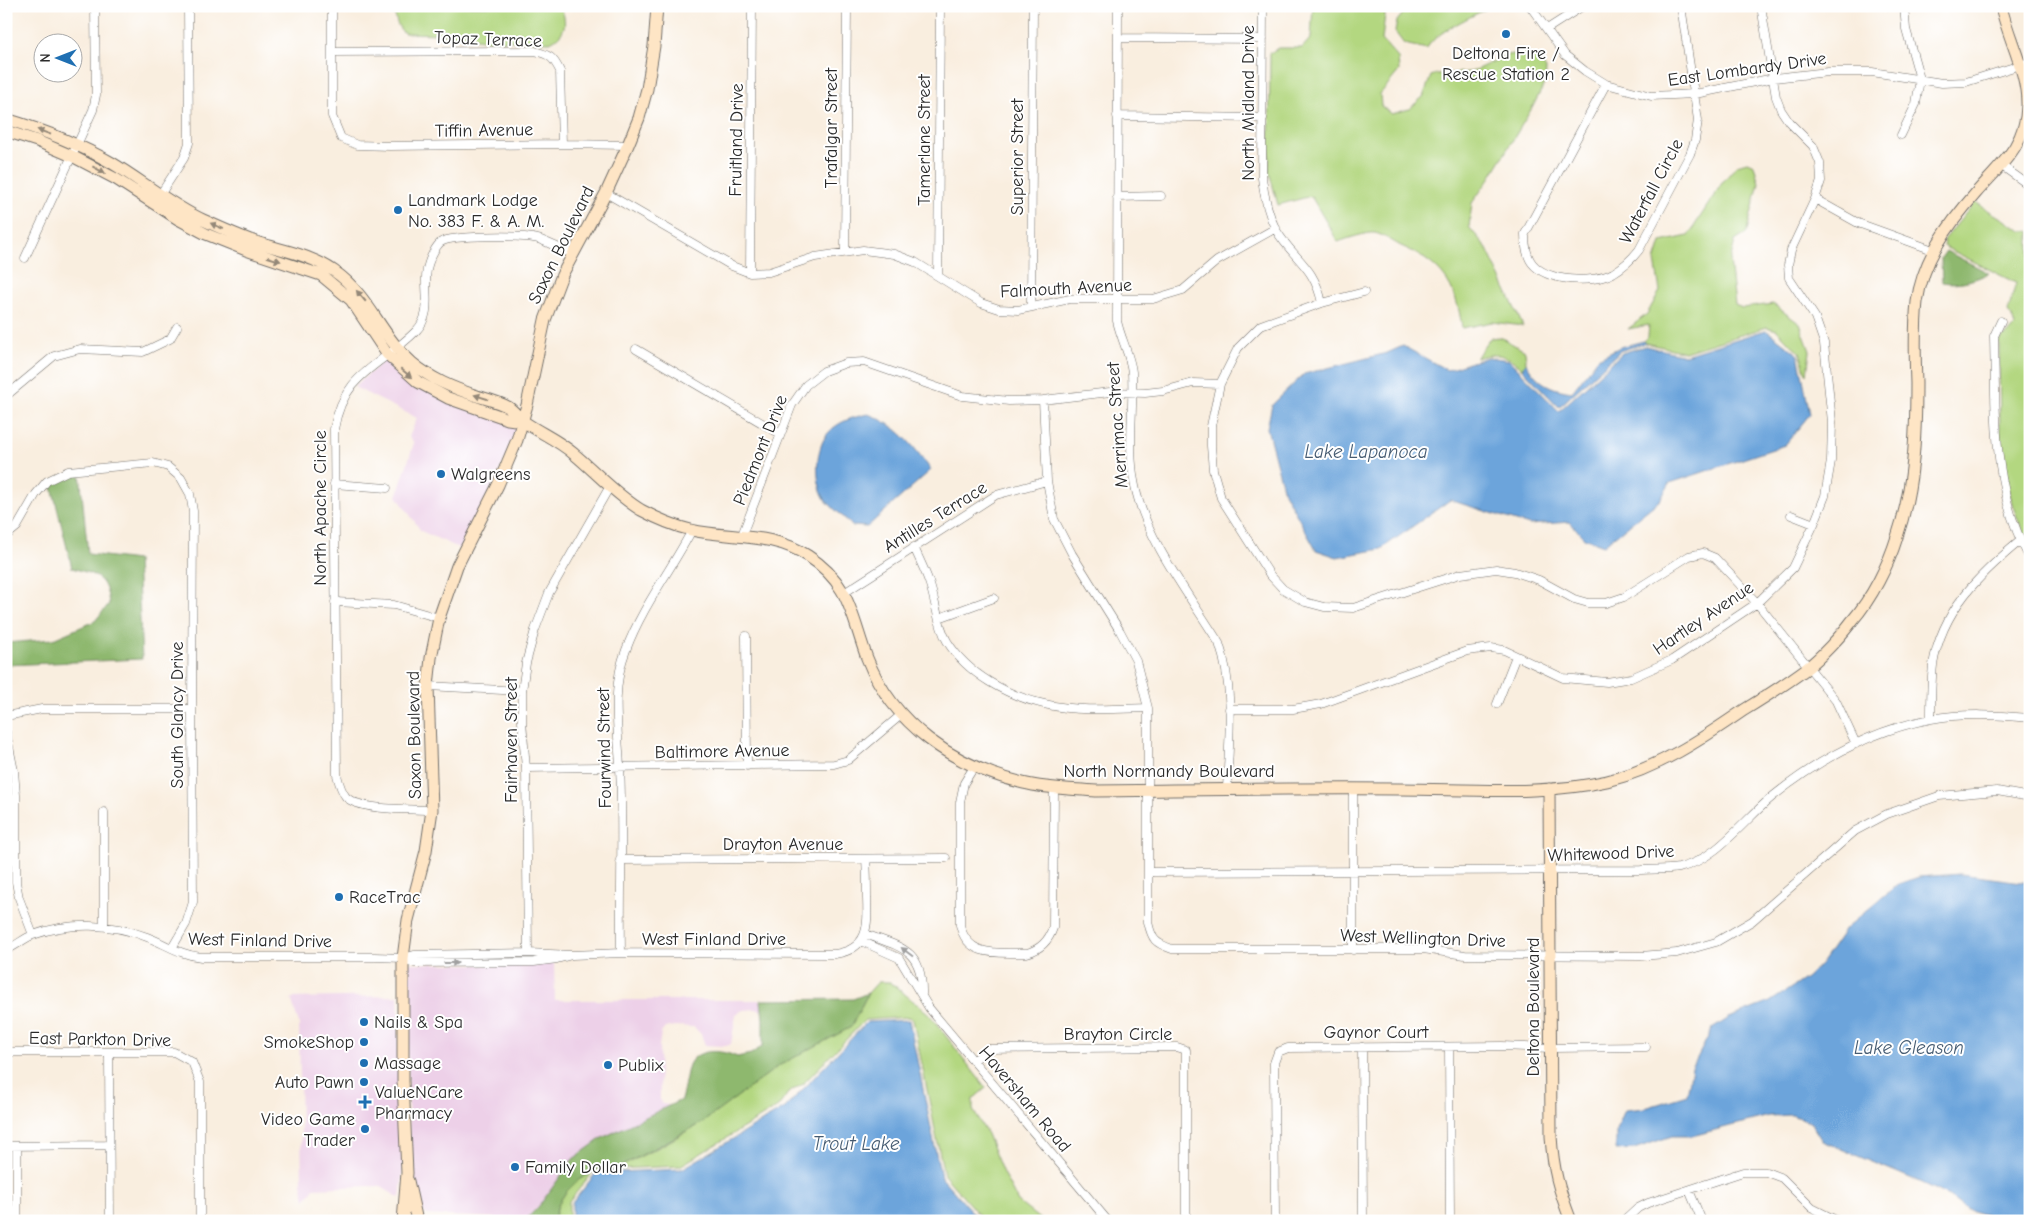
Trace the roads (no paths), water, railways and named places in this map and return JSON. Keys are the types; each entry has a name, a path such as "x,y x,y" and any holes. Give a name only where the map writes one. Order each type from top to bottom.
{"street":[{"path":"25,258 93,110 96,95 95,6"},
{"path":"157,199 184,158 189,143 188,6"},
{"path":"332,6 333,52"},
{"name":"Saxon Boulevard","path":"403,1221 406,1173 403,1081 403,958 408,920 426,851 432,810 428,686 431,658 439,618 452,578 510,457 522,421 545,320 562,275 606,193 628,145 647,89 654,46 657,6"},
{"name":"Fruitland Drive","path":"750,273 752,6"},
{"name":"Trafalgar Street","path":"845,251 847,6"},
{"name":"Tamerlane Street","path":"938,275 940,6"},
{"name":"Superior Street","path":"1032,307 1033,6"},
{"name":"Merrimac Street","path":"1118,6 1116,299 1117,322 1132,369 1131,429 1134,486 1144,516 1159,547 1219,643 1228,674 1227,789"},
{"name":"North Midland Drive","path":"1263,6 1262,178 1265,197 1276,228 1288,247 1311,272 1319,286 1322,304"},
{"name":"East Lombardy Drive","path":"1530,6 1565,55 1585,71 1606,84 1651,96 1695,94 1774,78 1828,72 1872,72 1942,83 1966,82 2025,64"},
{"path":"1547,29 1583,6"},
{"name":"Waterfall Circle","path":"1606,84 1525,234 1525,246 1531,262 1544,273 1560,278 1596,279 1612,274 1632,260 1690,154 1695,140 1698,120 1681,6"},
{"name":"Hartley Avenue","path":"1229,709 1293,709 1321,704 1467,651 1491,648 1504,650 1563,678 1607,682 1631,678 1672,660 1757,603 1793,568 1825,496 1831,461 1832,422 1824,343 1815,318 1789,278 1788,265 1791,250 1816,199 1821,181 1820,163 1813,146 1789,122 1781,110 1776,97 1761,6"},
{"path":"1901,135 1916,104 1920,79 1906,29 1904,6"},
{"name":"North Normandy Boulevard","path":"6,119 46,132 116,179 157,199 216,226 256,242 312,259 332,270 361,295 396,346 411,362 430,377 453,388 510,408 522,421 555,439 640,509 667,522 692,530 742,535 778,542 806,555 827,571 844,593 856,620 867,658 882,690 901,715 917,731 940,747 974,766 1023,783 1054,788 1096,791 1353,788 1550,789 1608,780 1668,758 1707,735 1808,668 1853,621 1868,599 1899,533 1908,501 1913,456 1916,389 1915,327 1917,298 1933,250 1956,216 2012,154 2023,130 2026,117 2025,64 2002,6"},
{"path":"1118,38 1263,39"},
{"name":"Topaz Terrace","path":"333,52 535,51 548,54 560,71 562,144"},
{"name":"Tiffin Avenue","path":"333,52 332,116 341,138 357,145 628,145"},
{"path":"1117,116 1263,118"},
{"name":"North Normandy Boulevard","path":"6,131 74,150"},
{"path":"2002,166 2030,186"},
{"name":"Falmouth Avenue","path":"606,193 732,266 750,273 769,272 815,257 845,251 863,250 894,254 915,262 981,303 999,309 1018,310 1070,300 1153,299 1183,290 1217,261 1276,228"},
{"path":"1117,197 1161,196"},
{"name":"North Normandy Boulevard","path":"157,199 178,219 226,243 321,275 351,300 387,354 413,379 442,396 508,419 522,421"},
{"path":"1816,199 1858,223 1933,250"},
{"name":"North Apache Circle","path":"432,810 364,806 347,797 340,787 337,775 334,429 341,401 358,377 417,330 425,316 428,302 426,272 432,254 440,243 452,238 526,237 539,239 573,254"},
{"path":"1364,292 1261,325 1238,348 1220,384 1211,426 1213,470 1221,498 1270,575 1283,589 1305,602 1324,607 1353,608 1460,574 1496,569 1515,572 1539,580 1574,599 1588,603 1606,603 1624,597 1689,556 1703,553 1715,558 1757,603 1836,701 1856,744"},
{"path":"2001,321 1994,336 1996,447 2004,493 2020,541 2030,559"},
{"path":"6,396 54,356 80,349 144,352 170,339 177,327"},
{"path":"636,350 780,433"},
{"name":"Piedmont Drive","path":"742,535 792,405 806,385 824,371 846,363 864,362 962,396 1009,401 1043,400 1110,392 1133,391 1145,393 1163,391 1193,383 1220,384"},
{"path":"1043,400 1047,481 1054,519 1072,554 1120,631 1136,661 1148,708 1149,872"},
{"name":"South Glancy Drive","path":"6,536 17,527 36,494 47,481 68,471 153,463 168,468 181,478 190,494 193,511 192,709 194,902 186,924 172,948"},
{"name":"Antilles Terrace","path":"844,593 996,495 1047,481"},
{"path":"334,484 387,488"},
{"name":"Fairhaven Street","path":"528,953 526,768 522,722 522,691 530,647 549,593 610,486"},
{"path":"1791,515 1814,524"},
{"name":"Fourwind Street","path":"621,953 620,767 616,716 618,680 625,651 642,616 692,530"},
{"path":"1931,719 1934,663 1943,631 1959,600 1987,568 2020,541"},
{"path":"914,547 930,582 947,640 976,673 992,684 1044,704 1080,709 1148,708"},
{"path":"940,618 994,598"},
{"path":"335,602 394,605 439,618"},
{"path":"746,636 746,766"},
{"path":"1497,704 1516,656"},
{"path":"428,686 522,691"},
{"path":"6,716 42,709 192,709"},
{"name":"Baltimore Avenue","path":"526,768 834,764 848,760 901,715"},
{"name":"Whitewood Drive","path":"1149,872 1641,870 1678,868 1702,860 1772,797 1837,752 1892,730 1931,719 1966,715 2030,718"},
{"path":"6,732 14,771 16,795 16,882 33,935"},
{"path":"974,766 964,783 960,802 960,925 962,936 968,943 983,952 1033,951 1046,942 1054,928 1054,788"},
{"path":"1353,788 1354,950"},
{"name":"Deltona Boulevard","path":"1550,789 1550,1136 1552,1164 1558,1187 1571,1221"},
{"name":"West Wellington Drive","path":"1149,872 1148,922 1151,934 1157,944 1172,949 1423,949 1465,955 1550,956 1641,956 1668,954 1716,942 1752,920 1855,832 1887,814 1940,796 1996,791 2030,797"},
{"path":"104,812 104,926"},
{"name":"Drayton Avenue","path":"620,860 946,858"},
{"path":"863,937 868,919 866,859"},
{"name":"West Finland Drive","path":"6,950 33,935 78,926 104,926 147,937 187,956 201,957 403,958 414,955 528,953 572,955 621,953 836,954 847,953 855,948 863,937"},
{"name":"Haversham Road","path":"863,937 899,958 930,1008 1108,1221"},
{"name":"Haversham Road","path":"863,937 905,949 914,956 919,965 922,994"},
{"path":"528,953 534,962"},
{"name":"West Finland Drive","path":"403,958 414,963 534,962 557,960 572,955"},
{"name":"Brayton Circle","path":"973,1060 988,1049 1177,1047 1186,1050 1186,1221"},
{"path":"1362,1047 1363,1221"},
{"name":"Gaynor Court","path":"1275,1221 1274,1064 1278,1052 1288,1048 1362,1047 1646,1048"},
{"path":"1449,1047 1450,1221"},
{"name":"East Parkton Drive","path":"6,1052 174,1052 192,1062 200,1082 200,1221"},
{"path":"109,1052 110,1221"},
{"path":"6,1146 109,1144"},
{"path":"17,1146 17,1221"},
{"path":"1624,1221 1648,1203 1743,1172 1766,1172 1782,1178 1812,1208 1838,1221"},
{"name":"Saxon Boulevard","path":"406,1173 417,1221"},
{"path":"1689,1190 1702,1221"}],"water":[{"name":"Lake Lapanoca","path":"1766,330 1798,354 1810,414 1785,445 1670,483 1660,500 1604,545 1584,538 1570,522 1529,525 1450,500 1381,549 1337,557 1316,550 1284,492 1267,428 1272,405 1304,374 1387,353 1403,346 1447,370 1488,357 1509,360 1559,411 1622,353 1645,346 1685,355"},
{"path":"1644,341 1645,343 1620,351 1559,407 1522,369 1526,363 1535,376 1545,384 1572,392 1598,358 1620,347"},
{"path":"868,414 888,424 904,437 931,470 867,527 853,526 825,499 819,483 818,464 824,438 833,428 852,418"},
{"name":"Lake Gleason","path":"1960,874 2030,883 2030,1221 2008,1221 1969,1210 1953,1198 1915,1180 1822,1141 1811,1123 1792,1115 1769,1116 1692,1136 1672,1136 1634,1149 1616,1150 1616,1130 1625,1110 1645,1108 1687,1095 1692,1068 1712,1029 1729,1018 1770,1002 1806,978 1821,964 1845,929 1898,884 1919,877"},
{"name":"Trout Lake","path":"909,1020 941,1177 980,1221 572,1221 572,1203 596,1173 682,1169 785,1108 867,1022"}],"place":[{"name":"Deltona Fire / Rescue Station 2","path":"1506,34"},
{"name":"Landmark Lodge No. 383 F. & A. M.","path":"398,210"},
{"name":"Walgreens","path":"441,474"},
{"name":"RaceTrac","path":"339,897"},
{"name":"Nails & Spa","path":"364,1022"},
{"name":"SmokeShop","path":"364,1042"},
{"name":"Massage","path":"364,1063"},
{"name":"Publix","path":"608,1065"},
{"name":"Auto Pawn","path":"364,1082"},
{"name":"ValueNCare Pharmacy","path":"365,1102"},
{"name":"Video Game Trader","path":"365,1129"},
{"name":"Family Dollar","path":"515,1167"}]}
